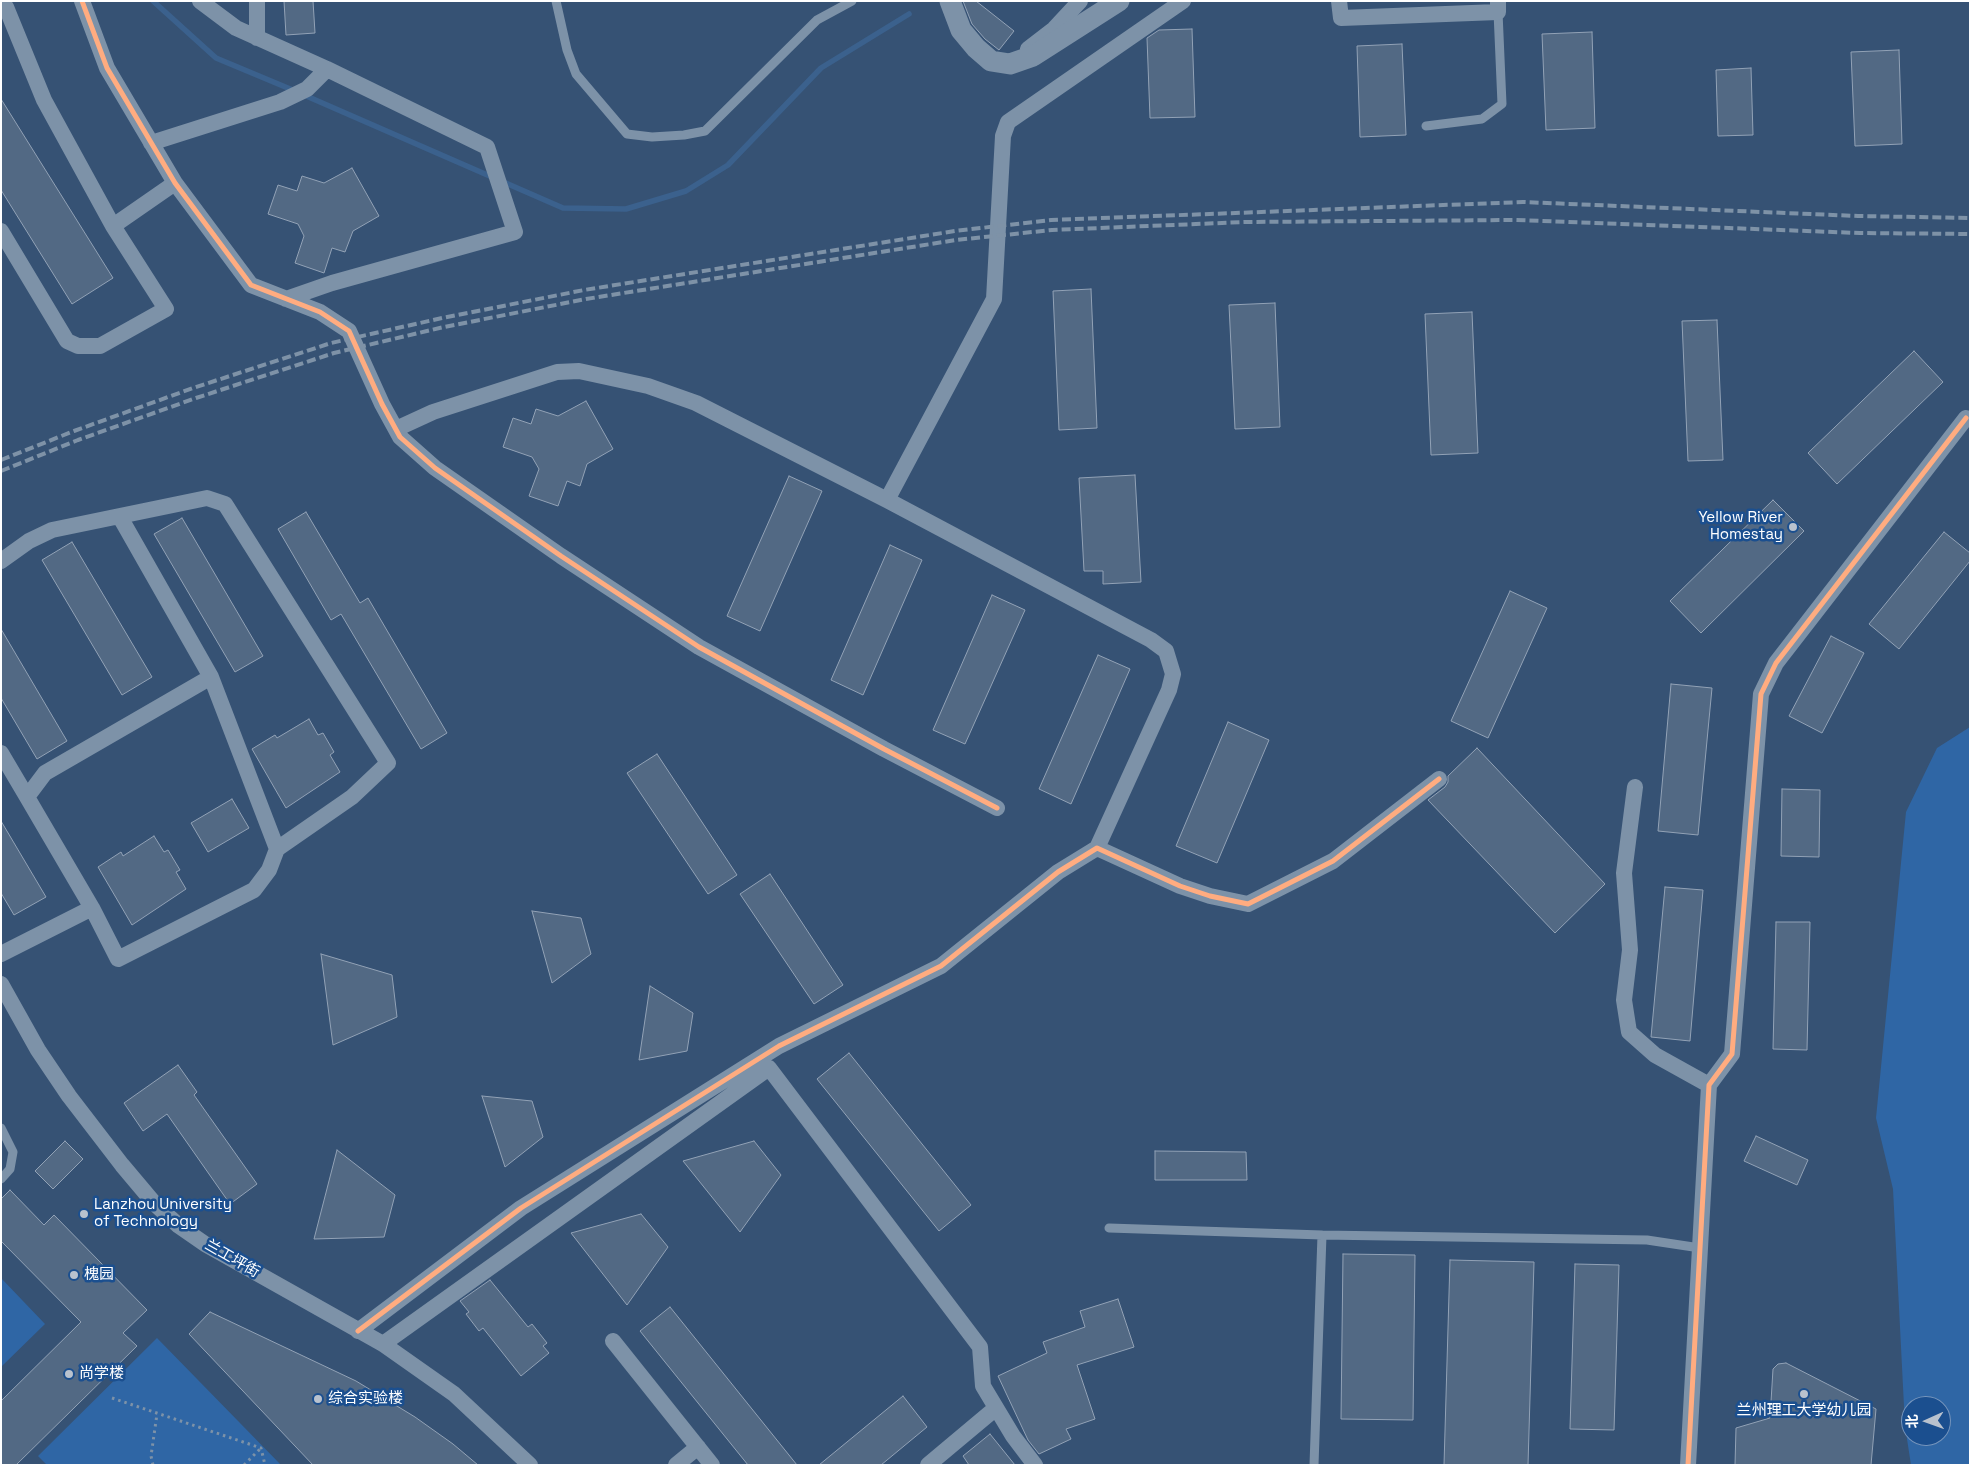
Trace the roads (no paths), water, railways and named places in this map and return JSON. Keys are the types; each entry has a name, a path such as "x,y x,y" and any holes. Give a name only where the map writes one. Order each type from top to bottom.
{"street":[{"path":"82,1 107,68 175,183 251,285 320,312 349,331 400,437 435,468 561,556 699,647 884,749 997,808"},
{"path":"200,1 236,28 327,69 487,146 515,232 332,283 286,299"},
{"path":"257,1 257,38"},
{"path":"950,1 961,30 976,48 991,60 1010,64 1033,56 1119,1"},
{"path":"1010,64 1054,29 1080,1"},
{"path":"887,500 994,299 1003,136 1008,122 1183,1"},
{"path":"1339,1 1341,18 1498,7"},
{"path":"1,9 6,7 44,100 113,226 166,309 100,346 88,347 67,341 1,231"},
{"path":"151,142 280,102 307,89 327,69"},
{"path":"113,226 175,183"},
{"path":"358,1332 520,1208 779,1046 941,966 1058,872 1097,848 1169,690 1173,674 1166,650 1151,640 887,500 696,403 648,386 579,371 557,372 433,412 396,429"},
{"path":"1688,1465 1709,1085 1732,1054 1761,694 1776,663 1966,418"},
{"path":"1,561 29,541 52,530 207,498 224,504 388,762 352,797 276,849 269,870 254,890 118,959 92,908 1,753"},
{"path":"120,517 211,677 276,849"},
{"path":"27,797 45,773 211,677"},
{"path":"1097,848 1180,886 1210,896 1248,904 1333,861 1439,780"},
{"path":"1636,787 1624,873 1630,950 1624,1000 1629,1032 1655,1055 1709,1085"},
{"path":"1,954 92,908"},
{"name":"兰工坪街","path":"1,984 38,1050 69,1096 154,1202 179,1226 205,1244 358,1332 383,1344 454,1394 530,1465"},
{"path":"383,1344 769,1068 980,1347 983,1386 1013,1436 1035,1465"},
{"path":"613,1341 712,1465"},
{"path":"928,1465 996,1408"},
{"path":"676,1465 698,1447"}],"lane":[{"path":"556,1 567,50 576,74 627,134 652,137 684,135 706,131 817,20 852,1"},
{"path":"1426,126 1482,119 1502,104 1498,7"},
{"path":"1,1128 13,1152 10,1169 1,1179"},
{"path":"1109,1228 1322,1235 1647,1240 1700,1248"},
{"path":"1314,1465 1322,1235"}],"waterway":[{"path":"153,1 216,58 295,91"},
{"path":"304,95 563,208 626,209 686,191 728,165 821,68 909,14"}],"railway":[{"path":"1,460 74,431 193,388 331,343 442,318 584,290 955,231 1051,220 1523,202 1858,216 1970,218"},
{"path":"1,471 78,440 196,398 334,353 444,327 586,299 956,240 1052,230 1245,222 1516,220 1860,233 1970,234"}],"place":[{"name":"Yellow River Homestay","path":"1793,527"},
{"name":"Lanzhou University of Technology","path":"84,1214"},
{"name":"槐园","path":"74,1275"},
{"name":"尚学楼","path":"69,1374"},
{"name":"兰州理工大学幼儿园","path":"1804,1394"},
{"name":"综合实验楼","path":"318,1399"}]}
